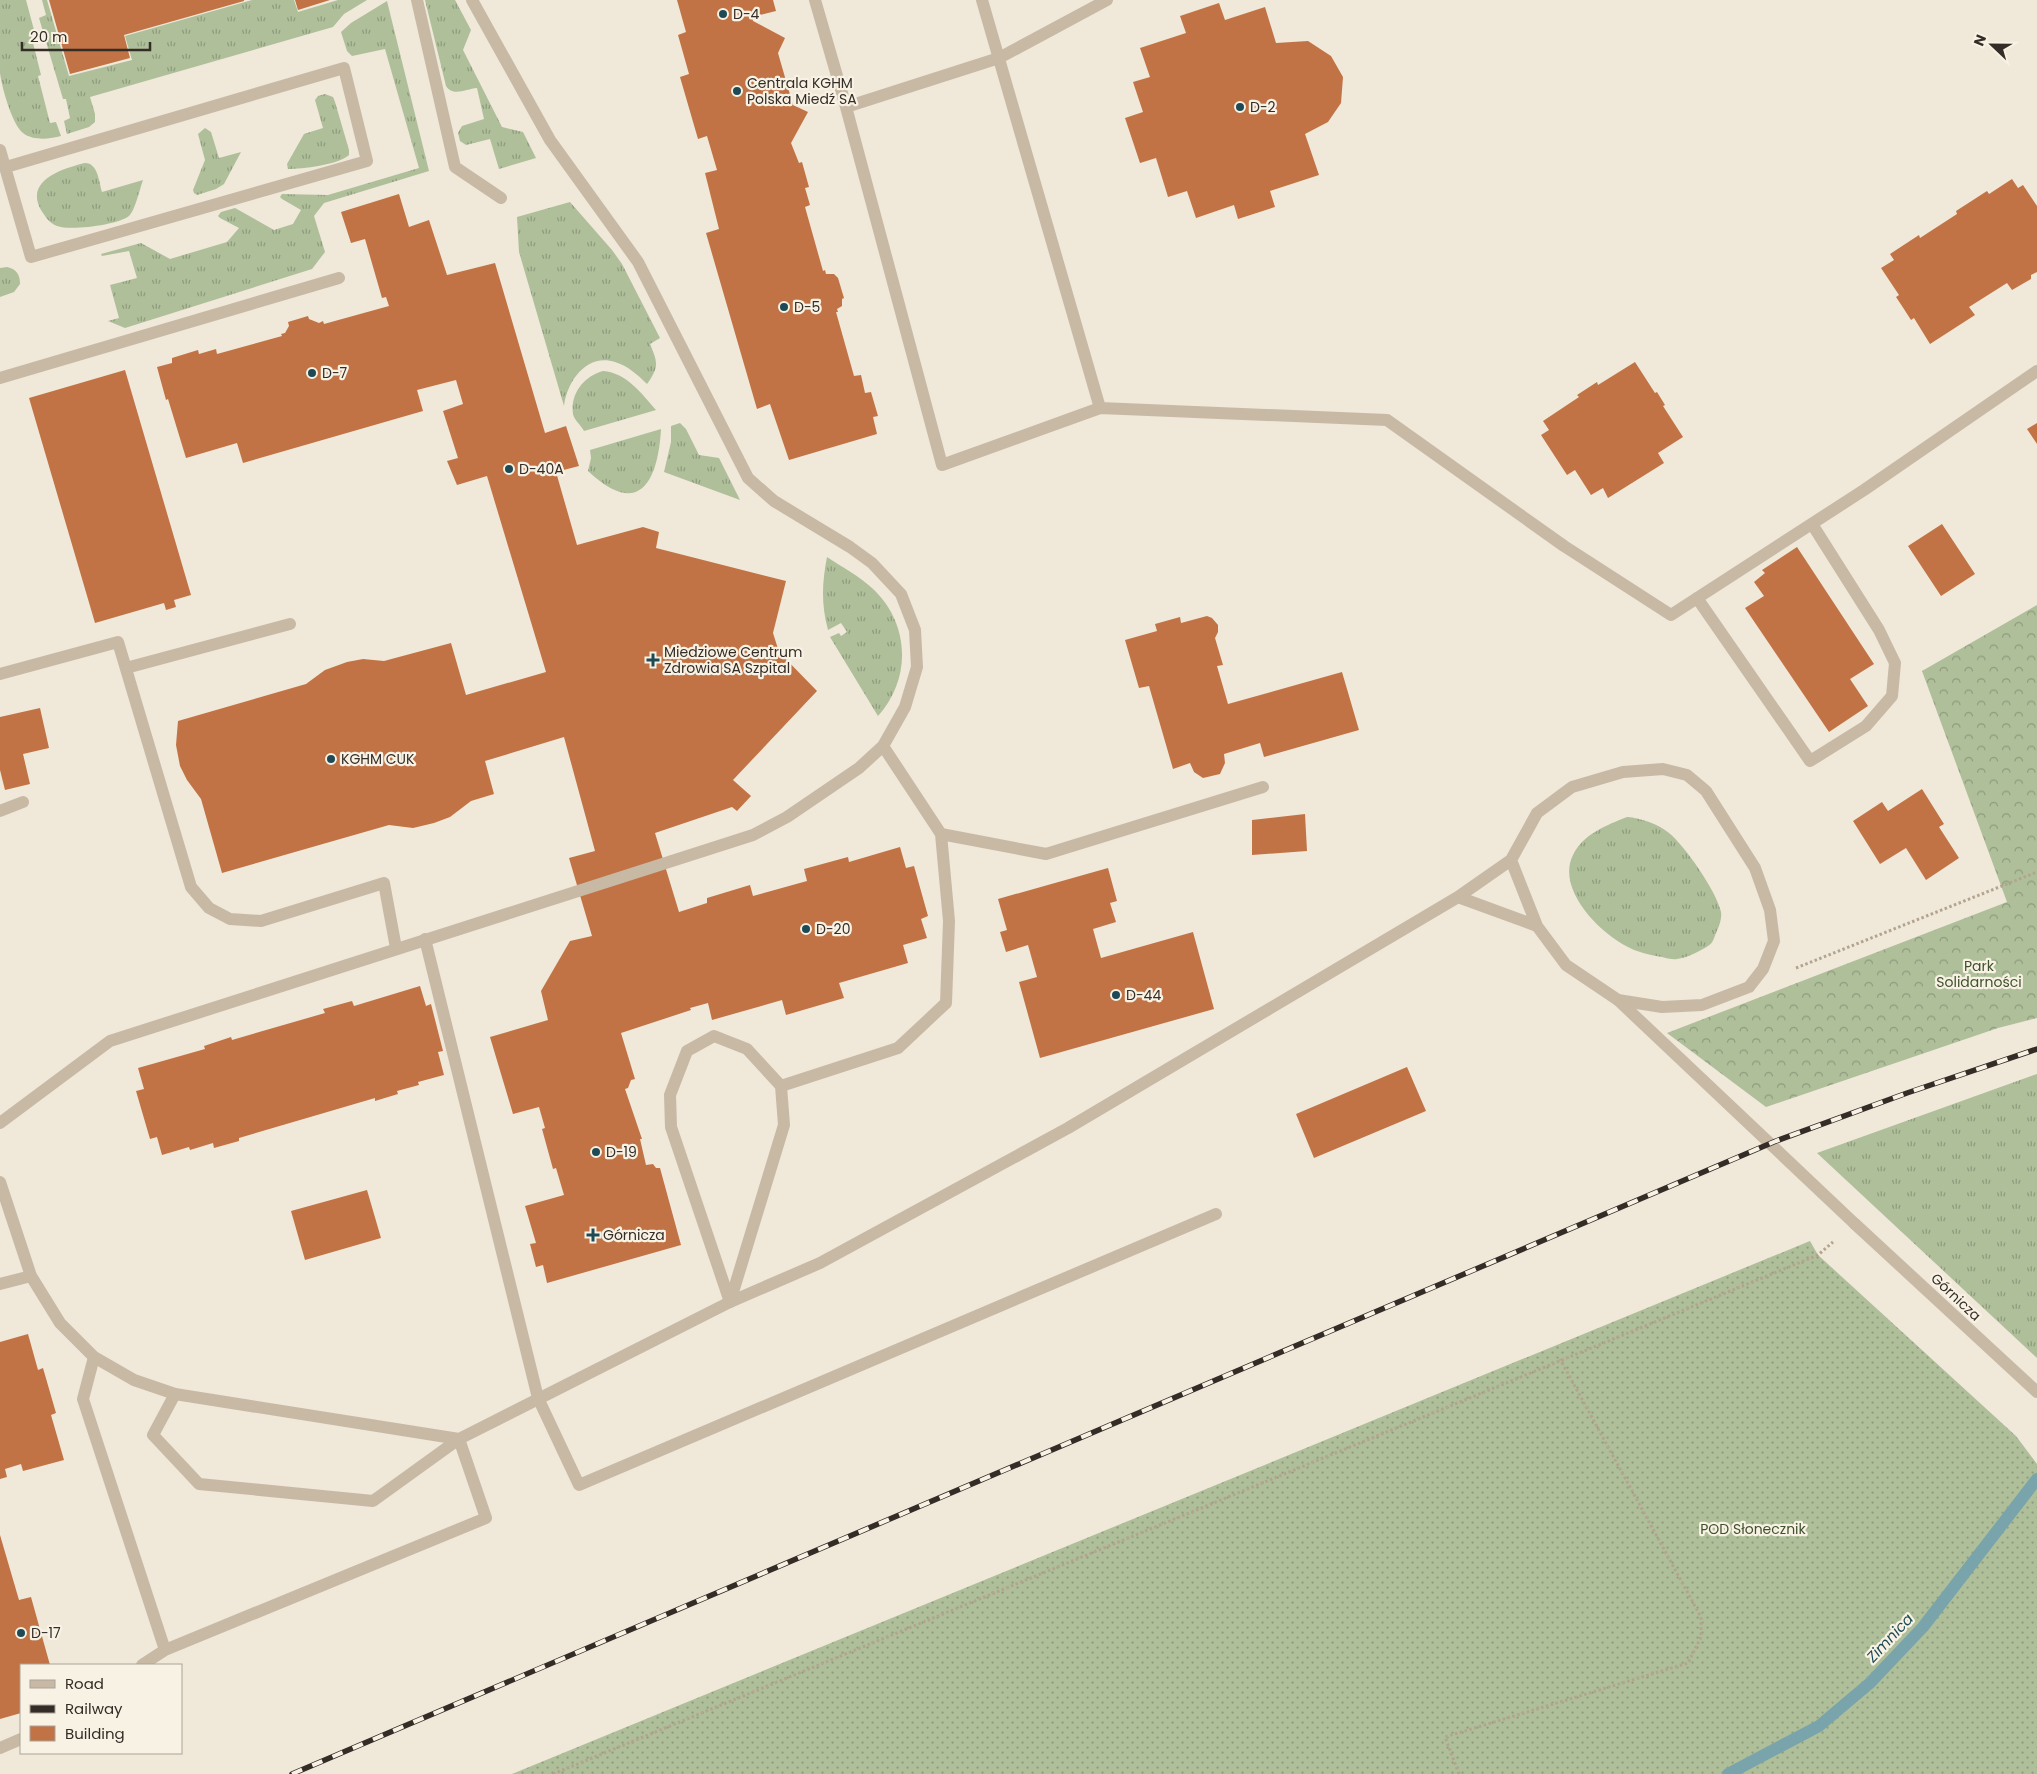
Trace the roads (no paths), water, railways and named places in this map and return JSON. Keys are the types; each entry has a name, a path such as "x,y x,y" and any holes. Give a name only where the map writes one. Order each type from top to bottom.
{"street":[{"path":"417,0 455,167 501,198"},
{"path":"0,1124 110,1041 753,835 787,817 859,768 883,746 905,706 917,666 915,630 901,594 872,563 850,547 774,501 748,478 638,262 550,140 472,0"},
{"path":"815,0 846,106 942,465 1100,408 1387,420 1564,546 1671,615 1864,490 2037,371"},
{"path":"982,0 1100,408"},
{"path":"846,106 999,58 1104,1"},
{"path":"0,150 31,257 367,161 344,68 6,167"},
{"path":"0,378 339,278"},
{"path":"1697,598 1810,761 1866,726 1892,696 1895,663 1880,630 1812,524"},
{"path":"126,668 290,624"},
{"path":"0,674 118,642 191,887 209,908 230,919 261,921 384,883 396,948"},
{"path":"781,1086 898,1048 946,1003 949,921 941,834 883,746"},
{"path":"175,1394 153,1435 199,1484 373,1501 459,1439 730,1302 820,1263 1068,1128 1458,897 1511,860 1537,813 1572,787 1623,772 1663,769 1687,775 1706,791 1755,868 1770,910 1774,941 1763,969 1748,987 1702,1005 1662,1007 1618,1000 1566,966 1536,926 1511,860"},
{"path":"941,834 1046,854 1263,787"},
{"path":"0,811 23,802"},
{"path":"1458,897 1536,926"},
{"path":"425,939 538,1398 579,1485 1216,1214"},
{"name":"Górnicza","path":"1618,1000 1855,1224 2037,1392"},
{"path":"714,1036 748,1048 781,1086 784,1125 730,1302 671,1127 670,1095 688,1051 714,1036"},
{"path":"0,1182 31,1276 60,1323 94,1357 134,1380 175,1394 459,1439"},
{"path":"0,1284 31,1276"},
{"path":"94,1357 83,1400 165,1650"},
{"path":"144,1664 165,1650 486,1518 459,1439"},
{"path":"0,1748 20,1739"}],"waterway":[{"name":"Zimnica","path":"1728,1774 1819,1726 1870,1683 1923,1627 2037,1479"}],"railway":[{"path":"292,1774 1776,1141 1907,1093 2037,1049"}],"place":[{"name":"D-4","path":"723,14"},
{"name":"Centrala KGHM Polska Miedź SA","path":"737,91"},
{"name":"D-2","path":"1240,107"},
{"name":"D-5","path":"784,307"},
{"name":"D-7","path":"312,373"},
{"name":"D-40A","path":"509,469"},
{"name":"Miedziowe Centrum Zdrowia SA Szpital","path":"653,660"},
{"name":"KGHM CUK","path":"331,759"},
{"name":"D-20","path":"806,929"},
{"name":"D-44","path":"1116,995"},
{"name":"D-19","path":"596,1152"},
{"name":"Górnicza","path":"593,1235"},
{"name":"D-17","path":"21,1633"}],"park label":[{"name":"Park Solidarności","path":"1979,974"},
{"name":"POD Słonecznik","path":"1753,1529"}]}
